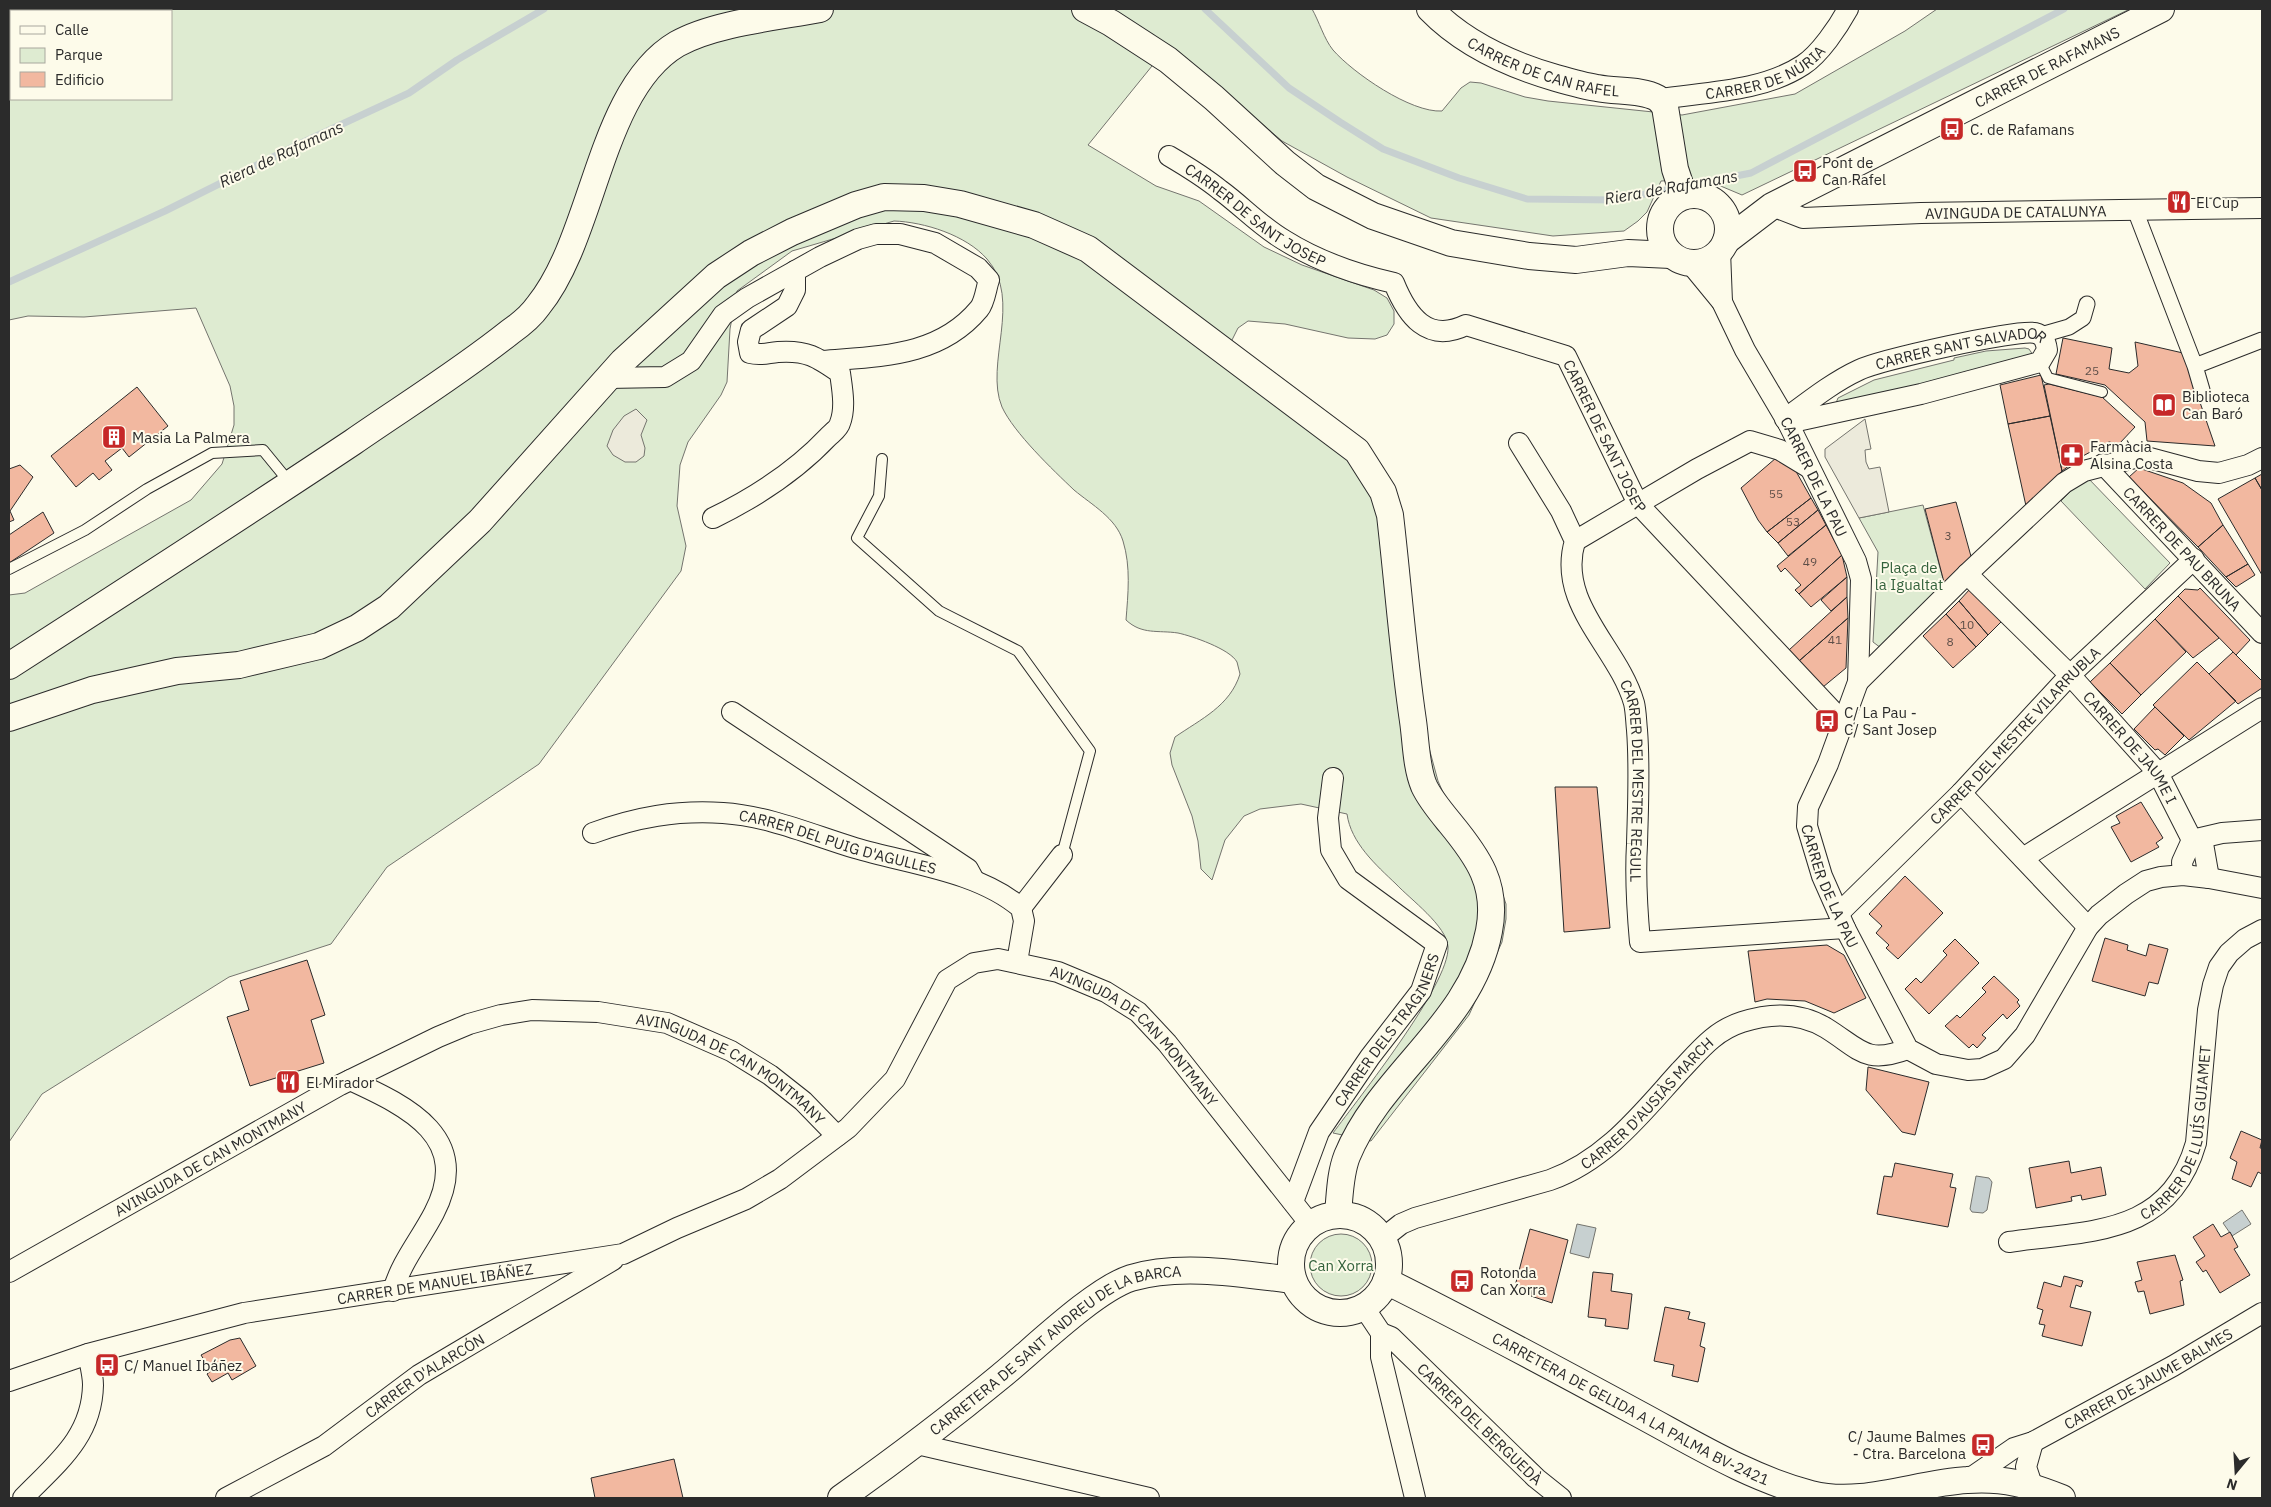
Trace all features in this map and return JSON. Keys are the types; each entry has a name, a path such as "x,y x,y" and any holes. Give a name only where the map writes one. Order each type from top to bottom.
{"street":[{"path":"9,666 291,484 438,384 510,332 538,308 570,250 616,126 640,79 651,65 680,43 700,34 820,9"},
{"path":"1085,9 1111,22 1168,60 1214,98 1285,163 1316,187 1373,216 1421,234 1478,249 1576,260 1628,253 1706,261 1723,246 1728,225 1716,204 1697,195 1669,211 1628,253"},
{"name":"CARRER DE CAN RAFEL","path":"1430,9 1456,32 1485,50 1555,78 1596,88 1645,94 1664,112"},
{"name":"CARRER DE NÚRIA","path":"1664,112 1770,82 1804,65 1837,29 1848,9"},
{"name":"CARRER DE RAFAMANS","path":"1723,246 1772,206 2161,9"},
{"path":"1664,112 1675,170 1662,242 1681,259"},
{"name":"CARRER DE SANT JOSEP","path":"1169,156 1221,190 1249,215 1298,248 1342,270 1394,283 1409,314 1432,330 1454,331 1466,326 1566,356 1638,504 1843,722"},
{"path":"9,718 92,690 177,671 239,665 319,646 357,628 389,607 480,521 607,378 716,276 751,253 792,232 856,205 884,197 924,198 960,204 1034,225 1088,249 1357,451 1383,492 1390,515 1409,698 1424,786 1480,865 1488,881 1491,902 1489,930 1480,961 1456,1009 1369,1116 1347,1156 1342,1174 1338,1213"},
{"name":"CARRER DE RAFAMANS","path":"1716,204 1772,206"},
{"name":"AVINGUDA DE CATALUNYA","path":"1772,206 1803,218 1921,213 2262,208"},
{"path":"2135,210 2195,366 2202,390"},
{"path":"607,378 665,377 691,361 723,314 746,298 858,239 876,234 900,234 935,243 978,268 989,280 980,308 948,337 921,349 858,359 823,361"},
{"name":"CARRER DE LA PAU","path":"1722,302 1723,246"},
{"name":"CARRER DE LA PAU","path":"1681,259 1722,302 1746,350 1787,421 1856,561 1860,579 1858,682 1808,807 1807,826 1812,848 1842,920 1908,1049"},
{"path":"713,518 742,504 782,478 814,451 840,424 843,398 840,373 823,361 803,352 775,352 760,356 750,353 748,342 751,330 787,306 796,290 795,271"},
{"path":"2041,335 2069,327 2083,318 2087,304"},
{"name":"CARRER SANT SALVADOR","path":"2033,332 2041,335 2048,350 2040,362 1839,414 1787,421 1859,370 1948,347 2033,332"},
{"path":"2195,366 2262,340"},
{"path":"1519,443 1561,511 1575,541 1750,441 1780,450 1808,467"},
{"path":"1858,682 1966,574 2064,483 2084,470 2142,456 2208,474 2228,471 2262,458"},
{"name":"CARRER DE PAU BRUNA","path":"2103,464 2262,633"},
{"name":"CARRER DEL MESTRE REGULL","path":"1575,541 1570,558 1572,584 1589,621 1616,663 1634,704 1640,791 1635,892 1640,942 1842,920"},
{"name":"CARRER DEL MESTRE VILARRUBLA","path":"1842,920 2070,675 2194,559"},
{"name":"CARRER DE JAUME I","path":"1966,574 2070,675 2158,773 2197,839 2209,878"},
{"path":"2023,858 2262,708"},
{"path":"732,712 968,869 975,882"},
{"name":"CARRER DELS TRAGINERS","path":"1293,1202 1319,1132 1370,1057 1421,991 1437,944 1348,879 1331,850 1328,818 1333,778"},
{"path":"1961,793 2088,927"},
{"name":"CARRER DEL PUIG D'AGULLES","path":"593,833 629,820 664,813 724,813 772,821 855,848 987,885 1021,908"},
{"path":"2183,875 2182,862 2197,839 2222,833 2262,830"},
{"path":"1017,962 1024,921 1021,908 1062,855"},
{"path":"1908,1049 1936,1064 1968,1070 1982,1069 2004,1059 2025,1035 2088,927 2099,915 2146,881 2161,877 2183,875 2262,888"},
{"name":"CARRER DE LLUÍS GUIAMET","path":"2009,1242 2115,1227 2139,1218 2153,1210 2180,1180 2190,1162 2196,1144 2208,1010 2216,976 2219,967 2235,946 2262,930"},
{"name":"AVINGUDA DE CAN MONTMANY","path":"9,1272 350,1080 438,1037 469,1024 501,1015 532,1010 626,1015 667,1023 731,1051 770,1075 803,1101 837,1136 862,1115 895,1079 947,980 974,963 998,960 1017,962 1058,972 1106,992 1138,1012 1167,1043 1310,1224"},
{"name":"CARRER D'AUSIÀS MARCH","path":"1382,1239 1401,1224 1415,1218 1550,1180 1571,1173 1590,1162 1638,1117 1704,1044 1725,1029 1742,1022 1778,1015 1794,1016 1826,1028 1850,1047 1865,1054 1890,1056 1908,1049"},
{"path":"350,1080 418,1117 440,1142 447,1167 445,1181 435,1212 402,1264 393,1291"},
{"name":"CARRER DE MANUEL IBÁÑEZ","path":"9,1381 88,1354 244,1314 623,1254 677,1228 746,1199 780,1179 837,1136"},
{"path":"1338,1213 1364,1220 1374,1227 1388,1252 1386,1281 1377,1298 1365,1309 1353,1314 1337,1314 1323,1310 1309,1302 1298,1291 1293,1280 1294,1250 1310,1224 1323,1216 1338,1213"},
{"name":"CARRER D'ALARCÓN","path":"226,1498 324,1446 419,1375 623,1254"},
{"name":"CARRETERA DE SANT ANDREU DE LA BARCA","path":"841,1498 917,1444 1088,1304 1116,1284 1150,1274 1187,1271 1236,1273 1293,1280"},
{"name":"CARRETERA DE GELIDA A LA PALMA BV-2421","path":"1386,1281 1449,1312 1750,1473 1797,1490 1836,1498 1869,1496 1969,1480 2005,1481 2032,1485 2062,1498"},
{"name":"CARRER DEL BERGUEDÀ","path":"1365,1309 1381,1333 1392,1337 1400,1348 1561,1498"},
{"name":"CARRER DE JAUME BALMES","path":"1969,1480 2014,1448 2033,1442 2173,1366 2262,1313"},
{"path":"1381,1333 1381,1356 1415,1498"},
{"path":"1381,1356 1400,1348"},
{"path":"23,1498 70,1449 87,1423 94,1383 88,1354"},
{"path":"2032,1485 2026,1467 2033,1442"},
{"path":"917,1444 1150,1498"}],"lane":[{"path":"2040,362 2048,378 2102,392"},
{"path":"9,569 85,530 147,489 212,453 263,450 291,484"},
{"path":"882,459 879,496 857,538 938,611 1018,651 1090,751 1062,855"}],"green space":[{"path":"9,9 1312,9 1330,46 1342,59 1354,70 1383,90 1415,106 1442,111 1461,88 1470,82 1481,83 1525,97 1548,101 1682,115 1795,94 1905,31 1937,9 2130,9 1742,195 1704,179 1661,181 1647,212 1624,231 1553,236 1431,218 1347,177 1282,141 1169,45 1088,145 1156,186 1199,201 1264,247 1302,265 1374,290 1387,298 1394,311 1394,324 1387,335 1375,339 1348,338 1285,324 1248,321 1238,328 1229,346 1394,492 1422,722 1438,781 1447,801 1499,884 1506,904 1506,919 1502,942 1469,1015 1371,1141 1333,1133 1381,1069 1419,1013 1445,964 1448,947 1446,939 1427,913 1365,853 1349,825 1347,814 1301,804 1260,809 1244,816 1225,840 1212,880 1201,869 1198,841 1192,816 1172,765 1170,753 1175,737 1214,711 1229,695 1240,674 1237,662 1227,652 1201,640 1178,633 1144,630 1126,620 1128,571 1126,551 1120,533 1109,519 1074,490 1035,451 1015,428 1002,407 998,390 997,372 1003,313 1002,293 997,275 987,259 968,243 931,227 894,221 792,251 737,291 730,329 727,382 721,395 688,442 680,465 677,506 686,546 681,571 539,764 387,867 331,944 229,977 42,1094 9,1142 9,595 25,593 191,500 222,464 234,425 234,406 230,386 196,308 84,317 28,316 9,320"},
{"path":"2029,349 2033,355 1914,387 1836,403 1838,398 1874,380 1986,351"},
{"path":"2086,476 2170,563 2145,589 2061,501"},
{"name":"Plaça de la Igualtat","path":"1923,505 1945,586 1881,648 1873,642 1878,552 1859,518"},
{"name":"Can Xorra","path":"1341,1234 1358,1239 1363,1243 1367,1248 1372,1265 1367,1282 1363,1287 1358,1291 1341,1296 1324,1291 1319,1287 1315,1282 1310,1265 1315,1248 1319,1243 1324,1239"}],"shaded area":[{"path":"636,409 647,420 641,435 645,448 644,456 636,462 625,462 613,455 607,446 613,430 624,416"},
{"path":"1865,419 1871,449 1865,450 1866,462 1869,469 1880,467 1889,512 1859,518 1825,457 1825,449"},
{"path":"1976,1176 1989,1178 1992,1182 1987,1210 1983,1213 1972,1212 1970,1209"},
{"path":"2242,1210 2251,1224 2232,1236 2223,1223"},
{"path":"1577,1224 1596,1228 1589,1258 1570,1253"}],"building":[{"name":"Biblioteca Can Baró","path":"2063,338 2112,348 2109,369 2129,373 2138,366 2135,342 2183,353 2215,446 2147,441 2145,422 2105,385 2056,374"},
{"path":"2041,375 2050,416 2008,424 2000,385"},
{"path":"2049,384 2102,397 2135,427 2119,444 2109,442 2081,457 2062,471 2044,385"},
{"name":"Masia La Palmera","path":"137,387 168,426 129,457 122,448 105,461 112,470 99,480 93,473 76,487 51,456"},
{"path":"2050,416 2062,471 2026,506 2008,424"},
{"path":"1776,458 1793,466 1811,498 1767,532 1758,520 1741,488"},
{"path":"20,465 33,477 10,511 14,520 9,522 9,469"},
{"path":"2139,468 2183,483 2211,503 2223,525 2198,547 2129,477"},
{"path":"2262,474 2262,490 2255,478"},
{"path":"2255,478 2262,490 2262,575 2218,499"},
{"path":"1811,498 1818,510 1778,543 1767,532"},
{"path":"1956,502 1972,560 1945,586 1925,509"},
{"path":"1818,510 1826,525 1788,556 1778,543"},
{"path":"43,512 54,533 9,563 9,535"},
{"path":"1826,525 1842,555 1799,594 1795,590 1801,585 1785,568 1781,572 1777,566"},
{"path":"2223,525 2248,564 2226,577 2198,547"},
{"path":"1842,555 1847,577 1811,607 1799,594"},
{"path":"2248,564 2255,575 2236,587 2226,577"},
{"path":"1847,577 1847,597 1831,611 1821,600"},
{"path":"2200,588 2250,640 2236,655 2178,596 2185,589 2198,590"},
{"path":"1970,589 2002,621 1988,635 1959,601"},
{"path":"2178,596 2219,638 2193,658 2155,619"},
{"path":"1847,597 1848,618 1799,661 1789,650"},
{"path":"1959,601 1988,635 1976,647 1946,614"},
{"path":"1946,614 1976,647 1953,668 1923,636"},
{"path":"1848,618 1846,668 1823,687 1799,661"},
{"path":"2155,619 2186,652 2141,695 2110,663"},
{"path":"2233,652 2262,681 2262,688 2238,704 2209,674"},
{"path":"2197,662 2236,701 2189,740 2153,705"},
{"path":"2110,663 2141,695 2122,714 2090,682"},
{"path":"2155,707 2184,736 2165,755 2158,749 2155,750 2134,729"},
{"path":"1555,787 1597,787 1610,928 1564,932"},
{"path":"2141,802 2163,838 2156,843 2159,847 2131,862 2111,827 2120,823 2116,816"},
{"path":"1905,876 1943,913 1898,959 1886,948 1889,945 1876,933 1882,926 1869,914"},
{"path":"2105,938 2128,945 2127,950 2146,956 2149,944 2168,949 2158,984 2149,982 2145,996 2092,981"},
{"path":"1955,939 1979,963 1929,1014 1905,989 1916,978 1921,983 1947,955 1943,951"},
{"path":"1827,945 1844,955 1866,998 1834,1013 1805,1001 1767,999 1755,1002 1748,951"},
{"path":"307,960 325,1015 311,1020 324,1063 250,1086 227,1017 249,1010 240,981"},
{"path":"1994,976 2019,1000 2017,1002 2020,1006 2007,1019 2003,1014 1982,1035 1986,1038 1977,1048 1973,1044 1969,1048 1945,1026 1957,1015 1960,1018 1986,992 1982,988"},
{"path":"1868,1067 1929,1082 1915,1135 1902,1132 1866,1090"},
{"path":"2241,1131 2262,1140 2260,1148 2262,1148 2262,1174 2258,1172 2251,1187 2232,1179 2237,1162 2230,1158"},
{"path":"2069,1161 2071,1173 2101,1167 2106,1195 2082,1200 2081,1195 2071,1197 2072,1201 2036,1208 2029,1168"},
{"path":"1895,1163 1953,1174 1950,1187 1956,1188 1948,1227 1877,1214 1884,1176 1892,1177"},
{"path":"2213,1224 2221,1237 2230,1232 2238,1247 2234,1249 2250,1275 2220,1293 2206,1270 2203,1272 2196,1262 2205,1256 2193,1237"},
{"path":"1530,1229 1568,1240 1552,1303 1531,1296 1532,1290 1515,1286"},
{"path":"2175,1255 2183,1280 2180,1281 2184,1305 2150,1314 2144,1291 2138,1292 2135,1282 2142,1280 2137,1262"},
{"path":"1593,1272 1613,1274 1611,1291 1632,1294 1628,1329 1605,1326 1606,1319 1588,1317"},
{"path":"2064,1276 2083,1281 2081,1287 2076,1285 2070,1307 2091,1312 2082,1346 2042,1336 2045,1325 2039,1324 2043,1310 2037,1308 2044,1282 2061,1287"},
{"path":"1665,1307 1690,1312 1688,1319 1705,1323 1700,1346 1705,1348 1698,1382 1672,1376 1674,1365 1654,1361"},
{"path":"240,1338 256,1366 232,1380 228,1373 212,1382 207,1374 211,1371 201,1355 230,1340"},
{"path":"674,1459 683,1498 595,1498 591,1478"}],"waterway":[{"name":"Riera de Rafamans","path":"9,282 165,211 297,145 409,93 457,60 544,9"},
{"name":"Riera de Rafamans","path":"1205,9 1289,88 1340,122 1383,149 1459,178 1527,199 1615,200 1676,188"},
{"name":"Riera de Rafamans","path":"1686,186 1751,173 2064,9"}],"place":[{"name":"C. de Rafamans","path":"1952,129"},
{"name":"Pont de Can Rafel","path":"1805,171"},
{"name":"El Cup","path":"2179,202"},
{"name":"Biblioteca Can Baró","path":"2164,405"},
{"name":"Masia La Palmera","path":"114,437"},
{"name":"Farmàcia Alsina Costa","path":"2072,455"},
{"name":"C/ La Pau - C/ Sant Josep","path":"1827,721"},
{"name":"El Mirador","path":"288,1082"},
{"name":"Rotonda Can Xorra","path":"1462,1281"},
{"name":"C/ Manuel Ibáñez","path":"107,1365"},
{"name":"C/ Jaume Balmes - Ctra. Barcelona","path":"1983,1445"}]}
